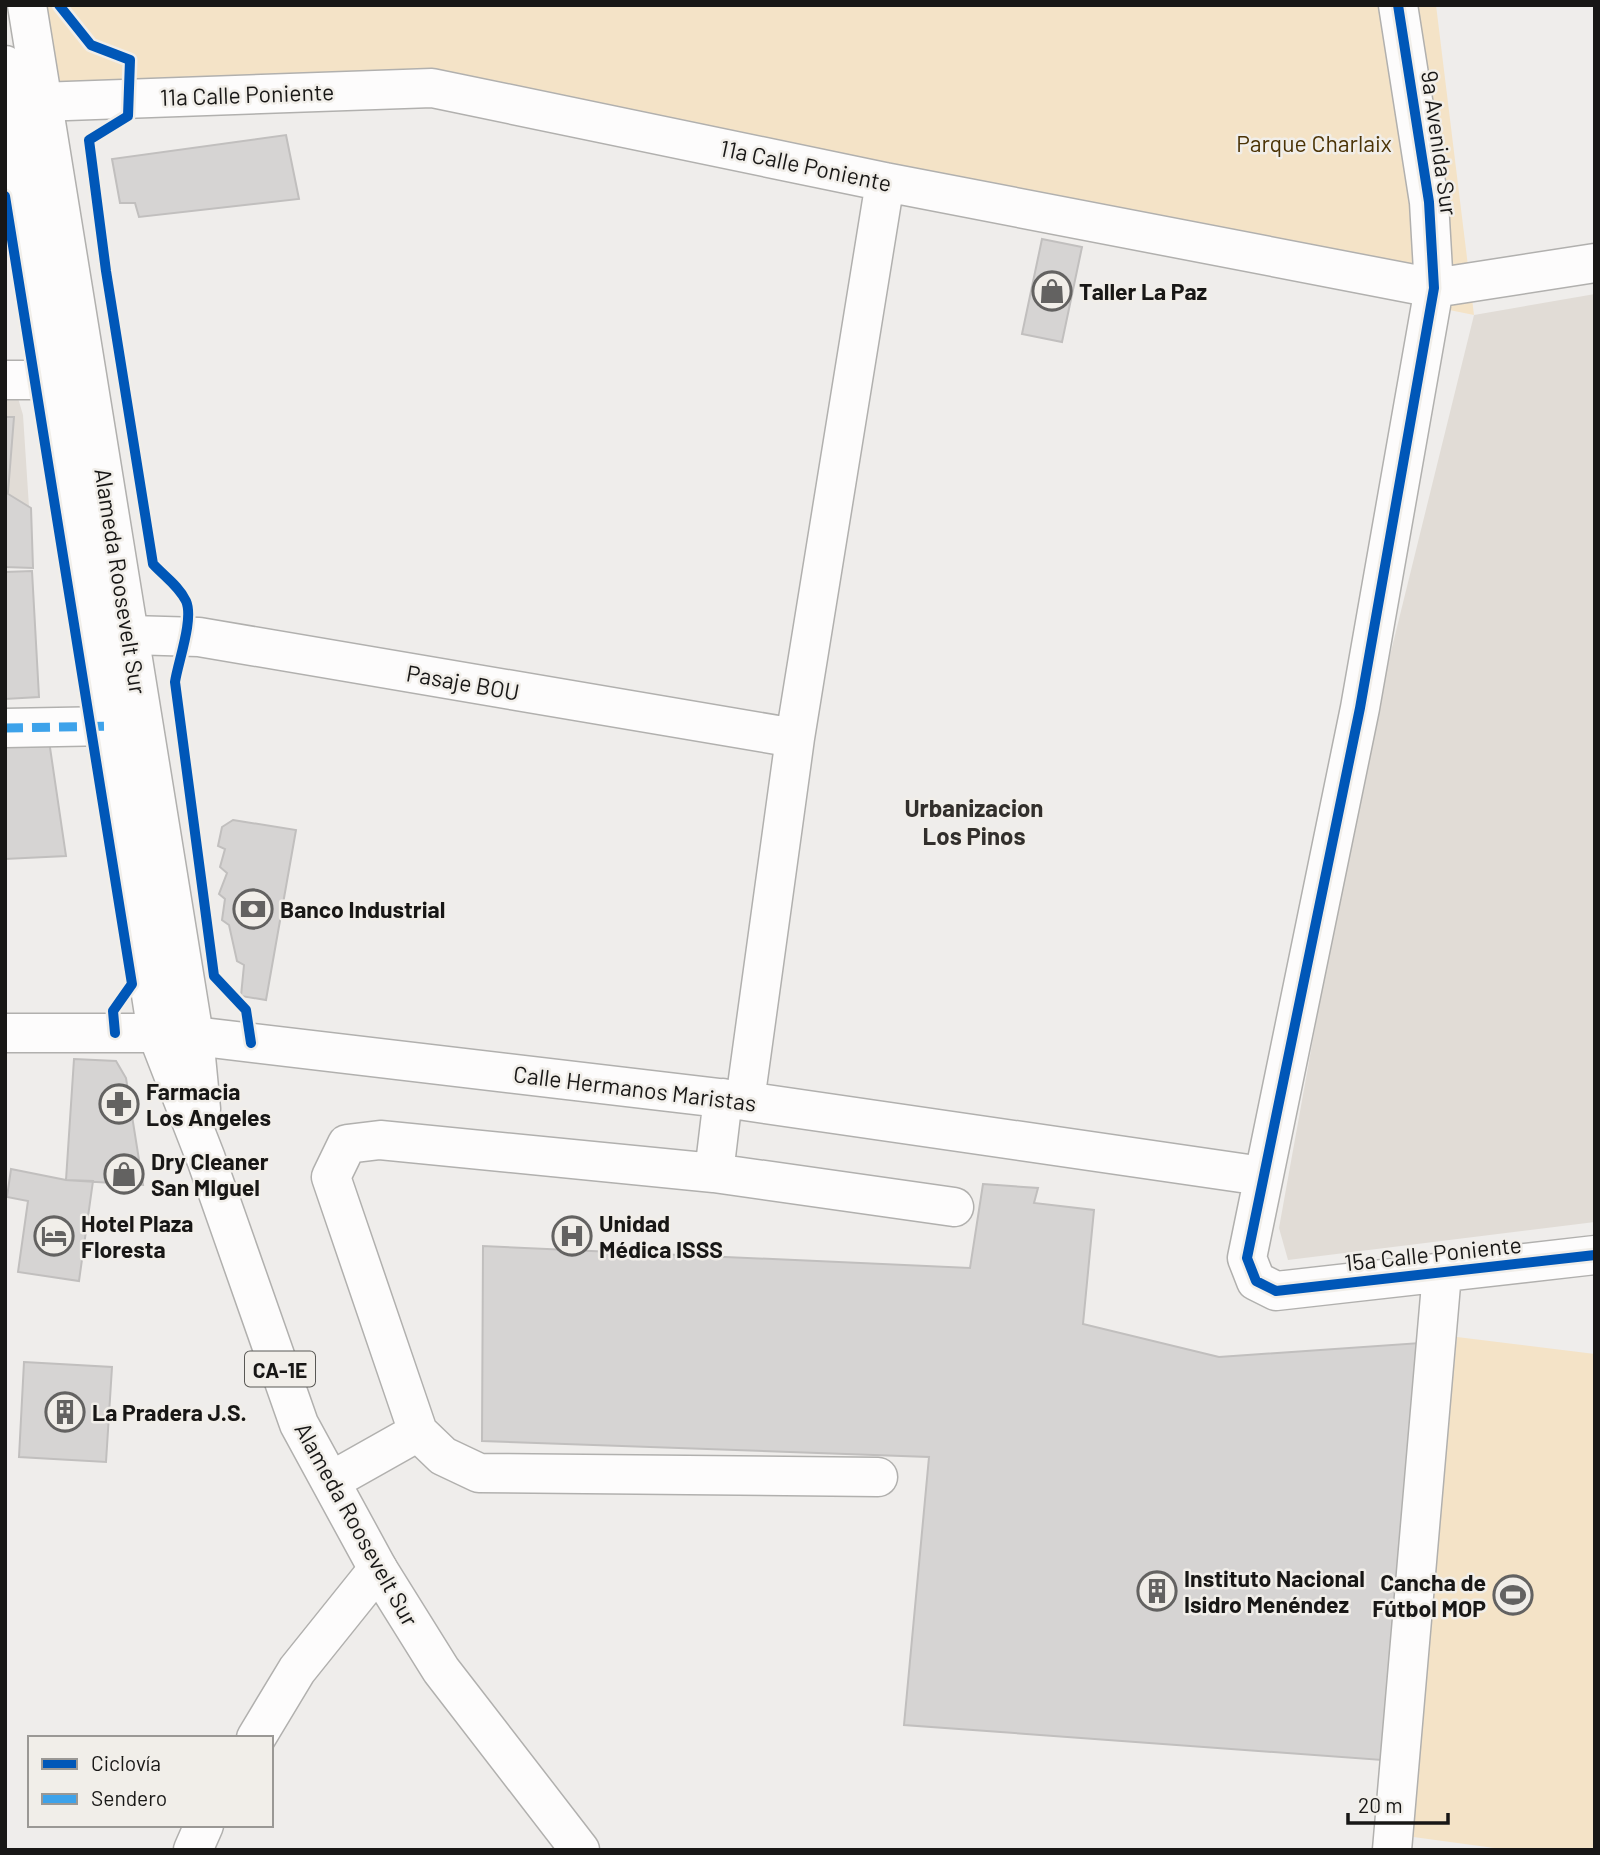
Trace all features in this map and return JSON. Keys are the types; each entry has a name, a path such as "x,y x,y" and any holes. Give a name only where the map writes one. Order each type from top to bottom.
{"main road":[{"name":"Alameda Roosevelt Sur","path":"27,5 19,102 57,386 111,726 175,1035 206,1159 299,1424 378,1569 441,1670 580,1850"},
{"name":"9a Avenida Sur","path":"1276,1291 1256,1281 1248,1258 1262,1176 1360,708 1434,288 1429,202 1398,5"},
{"name":"Alameda Roosevelt Sur","path":"5,65 19,102 130,635 175,1035"},
{"name":"11a Calle Poniente","path":"19,102 432,88 885,182 1434,288 1595,263"},
{"path":"714,1173 734,1099 796,738 885,182"},
{"path":"5,380 35,380 57,386"},
{"name":"Pasaje BOU","path":"130,635 199,637 796,738"},
{"path":"5,727 111,726"},
{"name":"Calle Hermanos Maristas","path":"5,1034 175,1035 734,1099 1262,1176"},
{"path":"878,1477 479,1473 443,1456 418,1432 331,1177 347,1144 380,1140 714,1173 954,1207"},
{"name":"15a Calle Poniente","path":"1276,1291 1595,1255"},
{"path":"1392,1850 1442,1273"},
{"path":"331,1481 418,1432"},
{"path":"257,1736 298,1670 378,1569"},
{"path":"193,1850 203,1827"}],"shaded area":[{"path":"1595,294 1595,1222 1288,1260 1279,1228 1361,773 1474,315"},
{"path":"5,354 23,415 33,568 5,567"}],"green space":[{"name":"Parque Charlaix","path":"36,5 1436,5 1474,315 428,104 54,115"},
{"name":"Cancha de Fútbol MOP","path":"1457,1337 1595,1354 1595,1850 1509,1850 1406,1836"}],"building":[{"path":"286,135 299,199 139,217 135,203 120,203 112,159"},
{"name":"Taller La Paz","path":"1042,239 1082,247 1062,342 1022,334"},
{"path":"5,417 14,417 8,492 5,492"},
{"path":"5,492 31,508 33,568 5,567"},
{"path":"32,571 39,697 5,699 5,572"},
{"path":"5,733 48,734 66,856 5,859"},
{"name":"Banco Industrial","path":"233,820 296,830 266,1000 241,996 244,965 237,961 229,925 222,920 225,899 219,894 227,873 220,867 225,849 218,846 222,827"},
{"path":"74,1059 116,1061 126,1078 143,1185 66,1180"},
{"name":"Hotel Plaza Floresta","path":"11,1169 66,1180 93,1181 79,1281 18,1272 28,1201 7,1197"},
{"name":"Instituto Nacional Isidro Menéndez","path":"983,1184 1038,1188 1034,1203 1094,1210 1083,1324 1219,1357 1420,1343 1382,1760 904,1725 929,1457 482,1441 483,1246 970,1268"},
{"name":"La Pradera J.S.","path":"24,1362 112,1367 106,1462 19,1457"}],"marked path":[{"path":"5,728 111,726"}],"cycle path":[{"path":"59,5 91,45 130,60 128,116 89,140 106,271 153,564 179,591 188,609 187,629 175,682 214,976 246,1010 251,1043"},
{"path":"1398,5 1429,202 1434,288 1360,708 1247,1258 1256,1281 1276,1291 1595,1255"},
{"path":"5,196 132,984 113,1011 115,1033"}],"place":[{"name":"Taller La Paz","path":"1052,291"},
{"name":"Banco Industrial","path":"253,909"},
{"name":"Farmacia Los Angeles","path":"119,1104"},
{"name":"Dry Cleaner San MIguel","path":"124,1174"},
{"name":"Hotel Plaza Floresta","path":"54,1236"},
{"name":"Unidad Médica ISSS","path":"572,1236"},
{"name":"La Pradera J.S.","path":"65,1412"},
{"name":"Instituto Nacional Isidro Menéndez","path":"1157,1591"},
{"name":"Cancha de Fútbol MOP","path":"1513,1595"}],"district":[{"name":"Urbanizacion Los Pinos","path":"974,821"}]}
